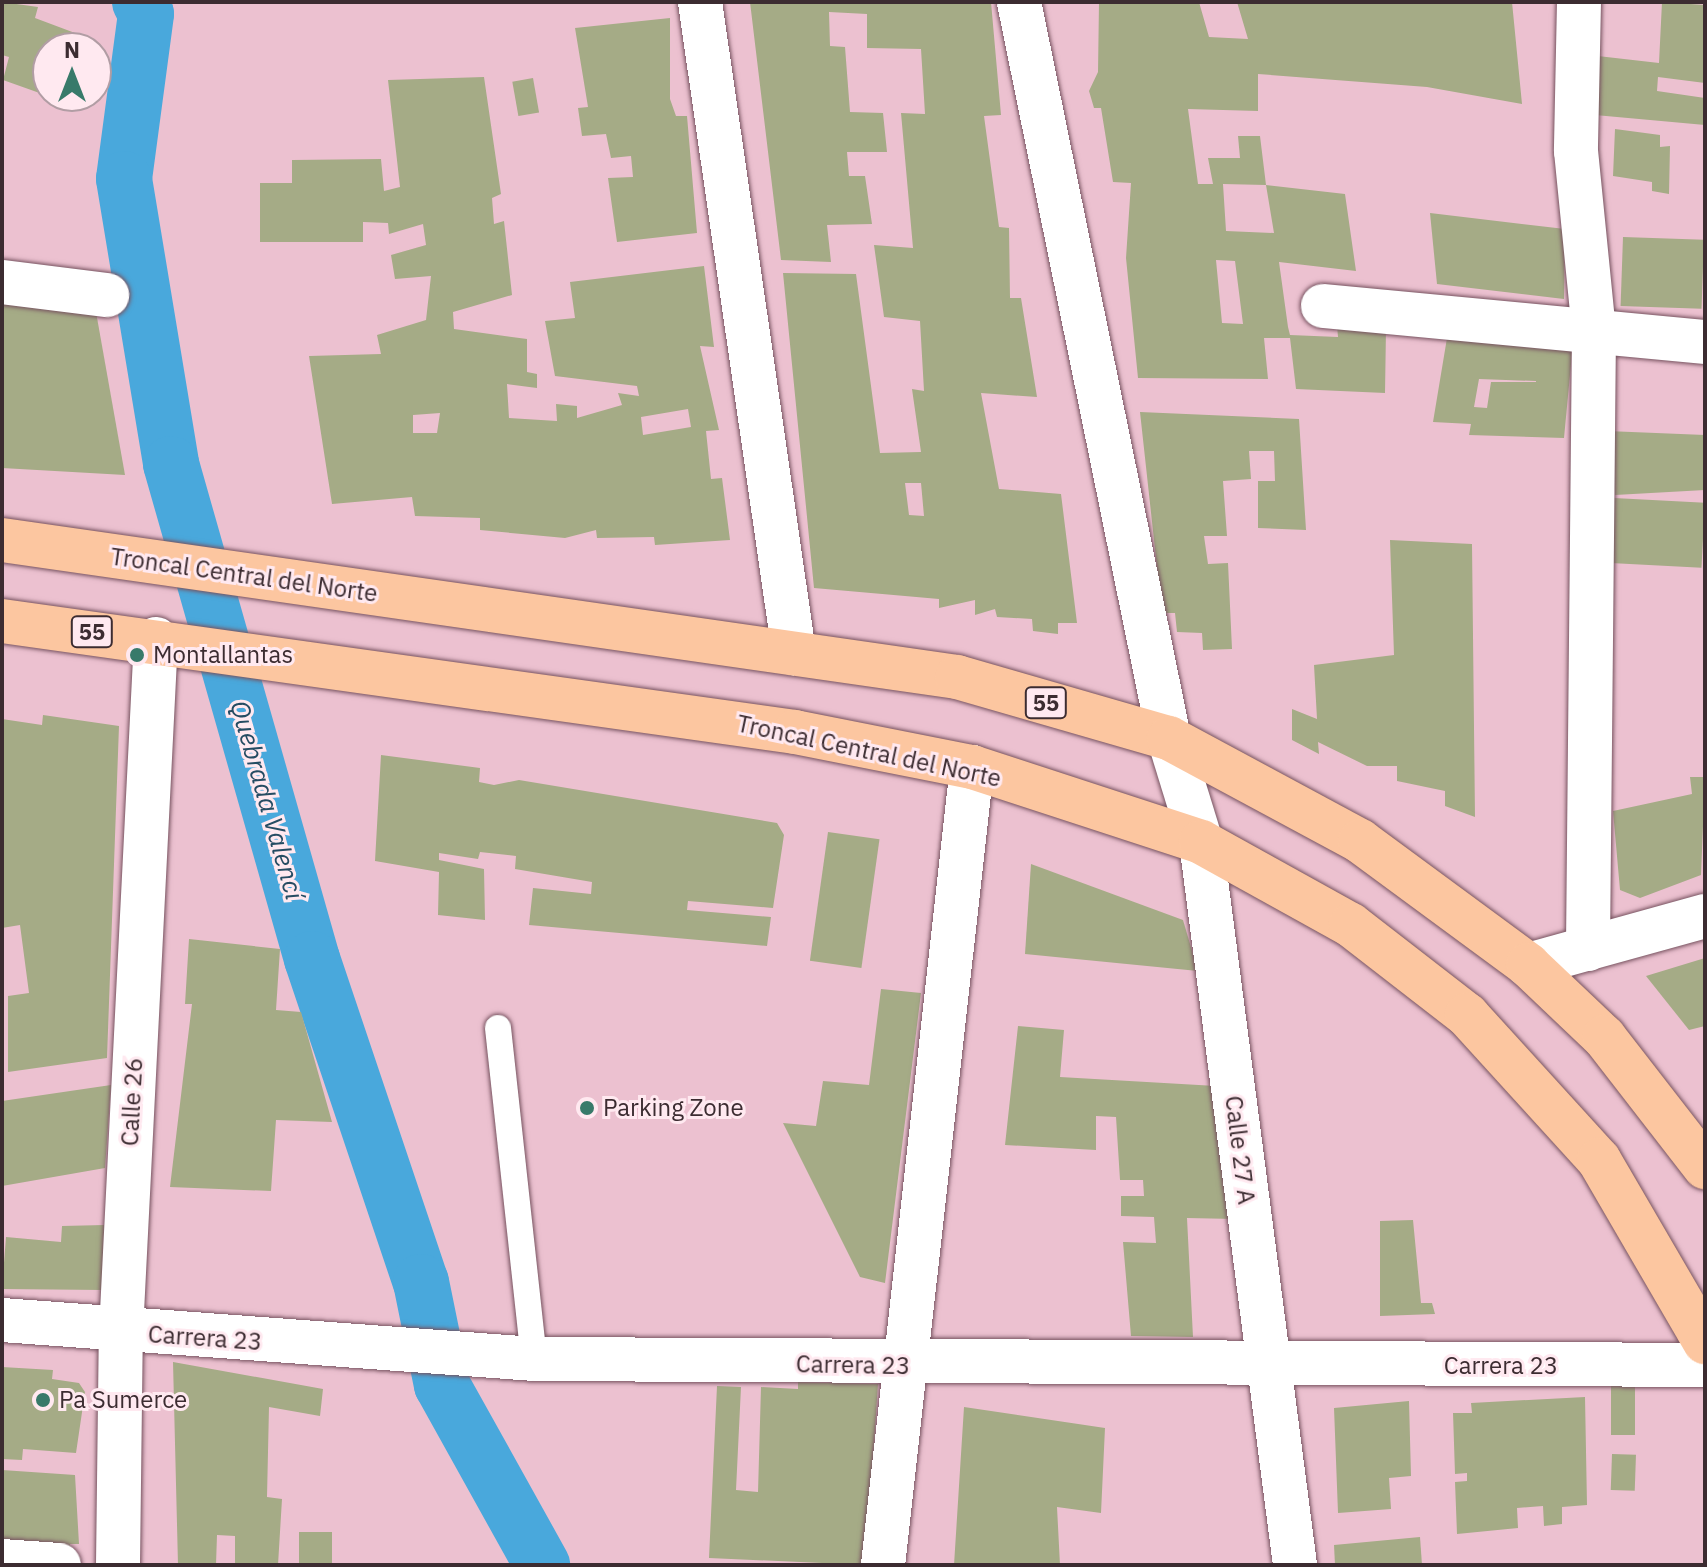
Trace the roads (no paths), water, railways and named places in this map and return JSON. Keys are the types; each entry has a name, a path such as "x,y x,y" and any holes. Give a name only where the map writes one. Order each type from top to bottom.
{"highway":[{"name":"Troncal Central del Norte","path":"2,540 957,677 1169,738 1360,841 1528,965 1604,1037 1705,1167"},
{"name":"Troncal Central del Norte","path":"2,621 269,653 795,732 972,767 1201,842 1351,925 1467,1015 1599,1160 1705,1342"}],"street":[{"path":"700,2 794,653"},
{"name":"Calle 27 A","path":"1019,2 1169,738 1201,842 1295,1565"},
{"path":"1579,2 1576,151 1594,332 1588,949"},
{"path":"2,282 107,295"},
{"path":"1323,306 1705,342"},
{"name":"Calle 26","path":"118,1565 121,1332 169,640"},
{"path":"883,1565 972,767"},
{"path":"1528,965 1705,916"},
{"name":"Carrera 23","path":"2,1320 121,1332 534,1359 904,1366 1268,1368 1705,1365"},
{"path":"2,1561 59,1565"}],"lane":[{"path":"498,1028 534,1359"}],"waterway":[{"name":"Quebrada Valencí","path":"140,2 146,14 124,179 171,464 312,959 421,1282 442,1385 542,1565"}],"place":[{"name":"Montallantas","path":"137,655"},
{"name":"Parking Zone","path":"587,1108"},
{"name":"Pa Sumerce","path":"43,1400"}]}
